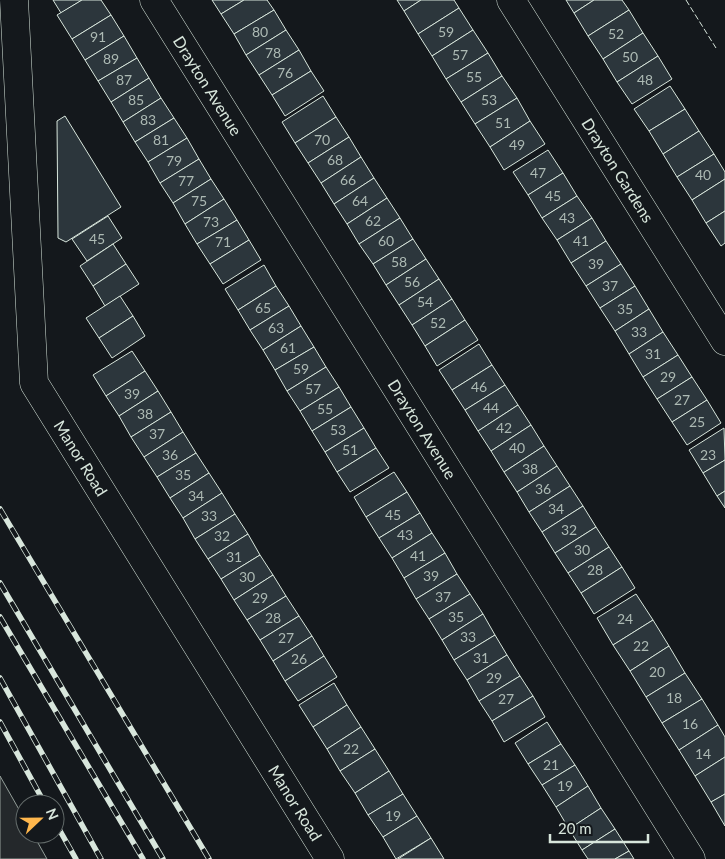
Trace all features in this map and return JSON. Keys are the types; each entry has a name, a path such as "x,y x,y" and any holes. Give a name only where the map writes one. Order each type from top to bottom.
{"street":[{"name":"Manor Road","path":"14,0 34,383 330,859"},
{"name":"Drayton Avenue","path":"154,0 691,859"},
{"name":"Drayton Gardens","path":"511,0 725,340"}],"shaded area":[{"path":"0,776 15,802 15,844 39,844 47,859 0,859"}],"building":[{"path":"53,0 82,0 61,13"},
{"path":"82,0 101,0 111,15 72,39 57,15"},
{"path":"212,0 244,0 221,14"},
{"path":"244,0 267,0 274,10 234,34 221,14"},
{"path":"397,0 421,0 404,11"},
{"path":"421,0 454,0 459,8 418,34 404,11"},
{"path":"566,0 594,0 574,13"},
{"path":"594,0 622,0 629,10 588,36 574,13"},
{"path":"459,8 473,30 432,56 418,34"},
{"path":"274,10 286,30 246,55 234,34"},
{"path":"629,10 643,33 603,59 588,36"},
{"path":"111,15 124,36 85,60 72,39"},
{"path":"286,30 299,50 259,75 246,55"},
{"path":"473,30 488,53 446,79 432,56"},
{"path":"643,33 658,56 617,82 603,59"},
{"path":"124,36 137,58 98,81 85,60"},
{"path":"299,50 311,71 272,95 259,75"},
{"path":"488,53 502,76 461,102 446,79"},
{"path":"658,56 672,79 632,104 617,82"},
{"path":"137,58 149,78 111,102 98,81"},
{"path":"311,71 324,91 285,116 272,95"},
{"path":"502,76 517,98 475,124 461,102"},
{"path":"149,78 161,98 123,122 111,102"},
{"path":"670,86 685,109 649,131 634,109"},
{"path":"323,96 336,117 295,143 282,122"},
{"path":"161,98 174,118 135,142 123,122"},
{"path":"517,98 530,121 490,147 475,124"},
{"path":"685,109 699,131 663,154 649,131"},
{"path":"65,116 121,207 66,242 58,238 57,121"},
{"path":"336,117 349,137 308,163 295,143"},
{"path":"174,118 187,138 148,162 135,142"},
{"path":"530,121 545,144 504,170 490,147"},
{"path":"699,131 714,154 677,177 663,154"},
{"path":"349,137 361,157 321,183 308,163"},
{"path":"187,138 199,159 160,183 148,162"},
{"path":"548,150 563,173 528,195 513,172"},
{"path":"714,154 725,172 725,179 692,200 677,177"},
{"path":"361,157 374,178 334,204 321,183"},
{"path":"199,159 211,179 173,203 160,183"},
{"path":"563,173 577,196 542,218 528,195"},
{"path":"374,178 387,198 347,224 334,204"},
{"path":"211,179 224,199 185,224 173,203"},
{"path":"725,179 725,211 706,223 692,200"},
{"path":"577,196 592,218 557,240 542,218"},
{"path":"387,198 400,218 359,244 347,224"},
{"path":"224,199 237,220 197,244 185,224"},
{"path":"725,211 725,243 721,246 706,223"},
{"path":"108,216 122,238 87,261 72,239"},
{"path":"400,218 413,239 373,264 359,244"},
{"path":"592,218 606,241 571,263 557,240"},
{"path":"237,220 249,240 210,264 197,244"},
{"path":"413,239 426,259 386,285 373,264"},
{"path":"249,240 261,260 223,284 210,264"},
{"path":"606,241 621,264 586,286 571,263"},
{"path":"113,244 126,264 93,286 80,266"},
{"path":"426,259 439,279 399,305 386,285"},
{"path":"126,264 139,284 105,306 93,286"},
{"path":"621,264 635,286 600,308 586,286"},
{"path":"264,265 276,286 238,310 225,289"},
{"path":"439,279 452,299 412,325 399,305"},
{"path":"276,286 289,306 250,330 238,310"},
{"path":"635,286 649,309 615,331 600,308"},
{"path":"120,296 133,316 99,338 86,318"},
{"path":"452,299 465,320 425,346 412,325"},
{"path":"289,306 301,326 263,350 250,330"},
{"path":"649,309 663,332 629,354 615,331"},
{"path":"133,316 145,336 112,358 99,338"},
{"path":"465,320 478,340 437,366 425,346"},
{"path":"301,326 314,347 275,370 263,350"},
{"path":"663,332 678,355 643,377 629,354"},
{"path":"479,344 492,365 452,390 439,370"},
{"path":"314,347 326,367 287,391 275,370"},
{"path":"132,351 145,371 106,396 93,375"},
{"path":"678,355 692,377 657,399 643,377"},
{"path":"492,365 505,385 465,410 452,390"},
{"path":"326,367 339,387 300,411 287,391"},
{"path":"145,371 158,391 119,416 106,396"},
{"path":"692,377 707,400 672,422 657,399"},
{"path":"505,385 518,405 478,431 465,410"},
{"path":"339,387 351,407 312,431 300,411"},
{"path":"158,391 171,412 131,437 119,416"},
{"path":"707,400 721,423 687,445 672,422"},
{"path":"518,405 531,425 491,451 478,431"},
{"path":"351,407 364,428 325,452 312,431"},
{"path":"171,412 183,432 144,457 131,437"},
{"path":"531,425 544,446 504,472 491,451"},
{"path":"364,428 376,448 337,472 325,452"},
{"path":"724,428 725,460 703,473 689,450"},
{"path":"183,432 196,453 157,477 144,457"},
{"path":"544,446 557,466 517,492 504,472"},
{"path":"376,448 389,468 350,492 337,472"},
{"path":"196,453 209,473 170,498 157,477"},
{"path":"725,460 725,491 717,496 703,473"},
{"path":"557,466 570,486 529,512 517,492"},
{"path":"394,472 407,492 366,517 354,497"},
{"path":"209,473 222,493 183,518 170,498"},
{"path":"570,486 583,506 542,532 529,512"},
{"path":"725,491 725,508 717,496"},
{"path":"407,492 420,513 379,538 366,517"},
{"path":"222,493 235,514 195,539 183,518"},
{"path":"583,506 596,527 555,553 542,532"},
{"path":"420,513 432,533 392,558 379,538"},
{"path":"235,514 248,534 208,559 195,539"},
{"path":"596,527 609,547 568,573 555,553"},
{"path":"432,533 445,553 404,578 392,558"},
{"path":"248,534 260,555 221,579 208,559"},
{"path":"609,547 622,567 581,593 568,573"},
{"path":"445,553 457,574 416,599 404,578"},
{"path":"260,555 273,575 234,600 221,579"},
{"path":"622,567 635,588 594,614 581,593"},
{"path":"457,574 470,594 429,619 416,599"},
{"path":"273,575 286,596 247,620 234,600"},
{"path":"470,594 483,614 442,640 429,619"},
{"path":"636,594 653,620 613,645 597,618"},
{"path":"286,596 299,616 260,640 247,620"},
{"path":"483,614 495,635 454,660 442,640"},
{"path":"299,616 312,636 273,661 260,640"},
{"path":"653,620 669,646 630,671 613,645"},
{"path":"495,635 507,655 467,680 454,660"},
{"path":"312,636 324,656 285,681 273,661"},
{"path":"669,646 685,673 646,697 630,671"},
{"path":"507,655 520,676 479,701 467,680"},
{"path":"324,656 337,677 298,701 285,681"},
{"path":"685,673 702,699 662,723 646,697"},
{"path":"520,676 533,696 492,721 479,701"},
{"path":"334,683 347,705 313,727 299,705"},
{"path":"533,696 545,717 504,742 492,721"},
{"path":"702,699 718,725 679,750 662,723"},
{"path":"347,705 361,727 327,749 313,727"},
{"path":"547,722 561,744 528,764 515,743"},
{"path":"718,725 725,737 725,757 695,776 679,750"},
{"path":"361,727 375,749 340,771 327,749"},
{"path":"561,744 575,765 542,785 528,764"},
{"path":"375,749 389,771 355,793 340,771"},
{"path":"725,757 725,794 711,802 695,776"},
{"path":"575,765 588,786 556,807 542,785"},
{"path":"389,771 403,794 368,815 355,793"},
{"path":"588,786 601,808 569,829 556,807"},
{"path":"403,794 417,816 383,837 368,815"},
{"path":"725,794 725,826 711,802"},
{"path":"601,808 615,829 582,850 569,829"},
{"path":"417,816 431,838 396,859 383,837"},
{"path":"615,829 629,851 615,859 588,859 582,850"},
{"path":"431,838 444,859 398,859"},
{"path":"629,851 634,859 615,859"}],"railway":[{"path":"0,509 209,859"},
{"path":"0,583 163,859"},
{"path":"0,617 143,859"},
{"path":"0,678 101,859"},
{"path":"0,722 40,794"},
{"path":"65,840 76,859"}],"fence":[{"path":"686,0 716,48"}]}
